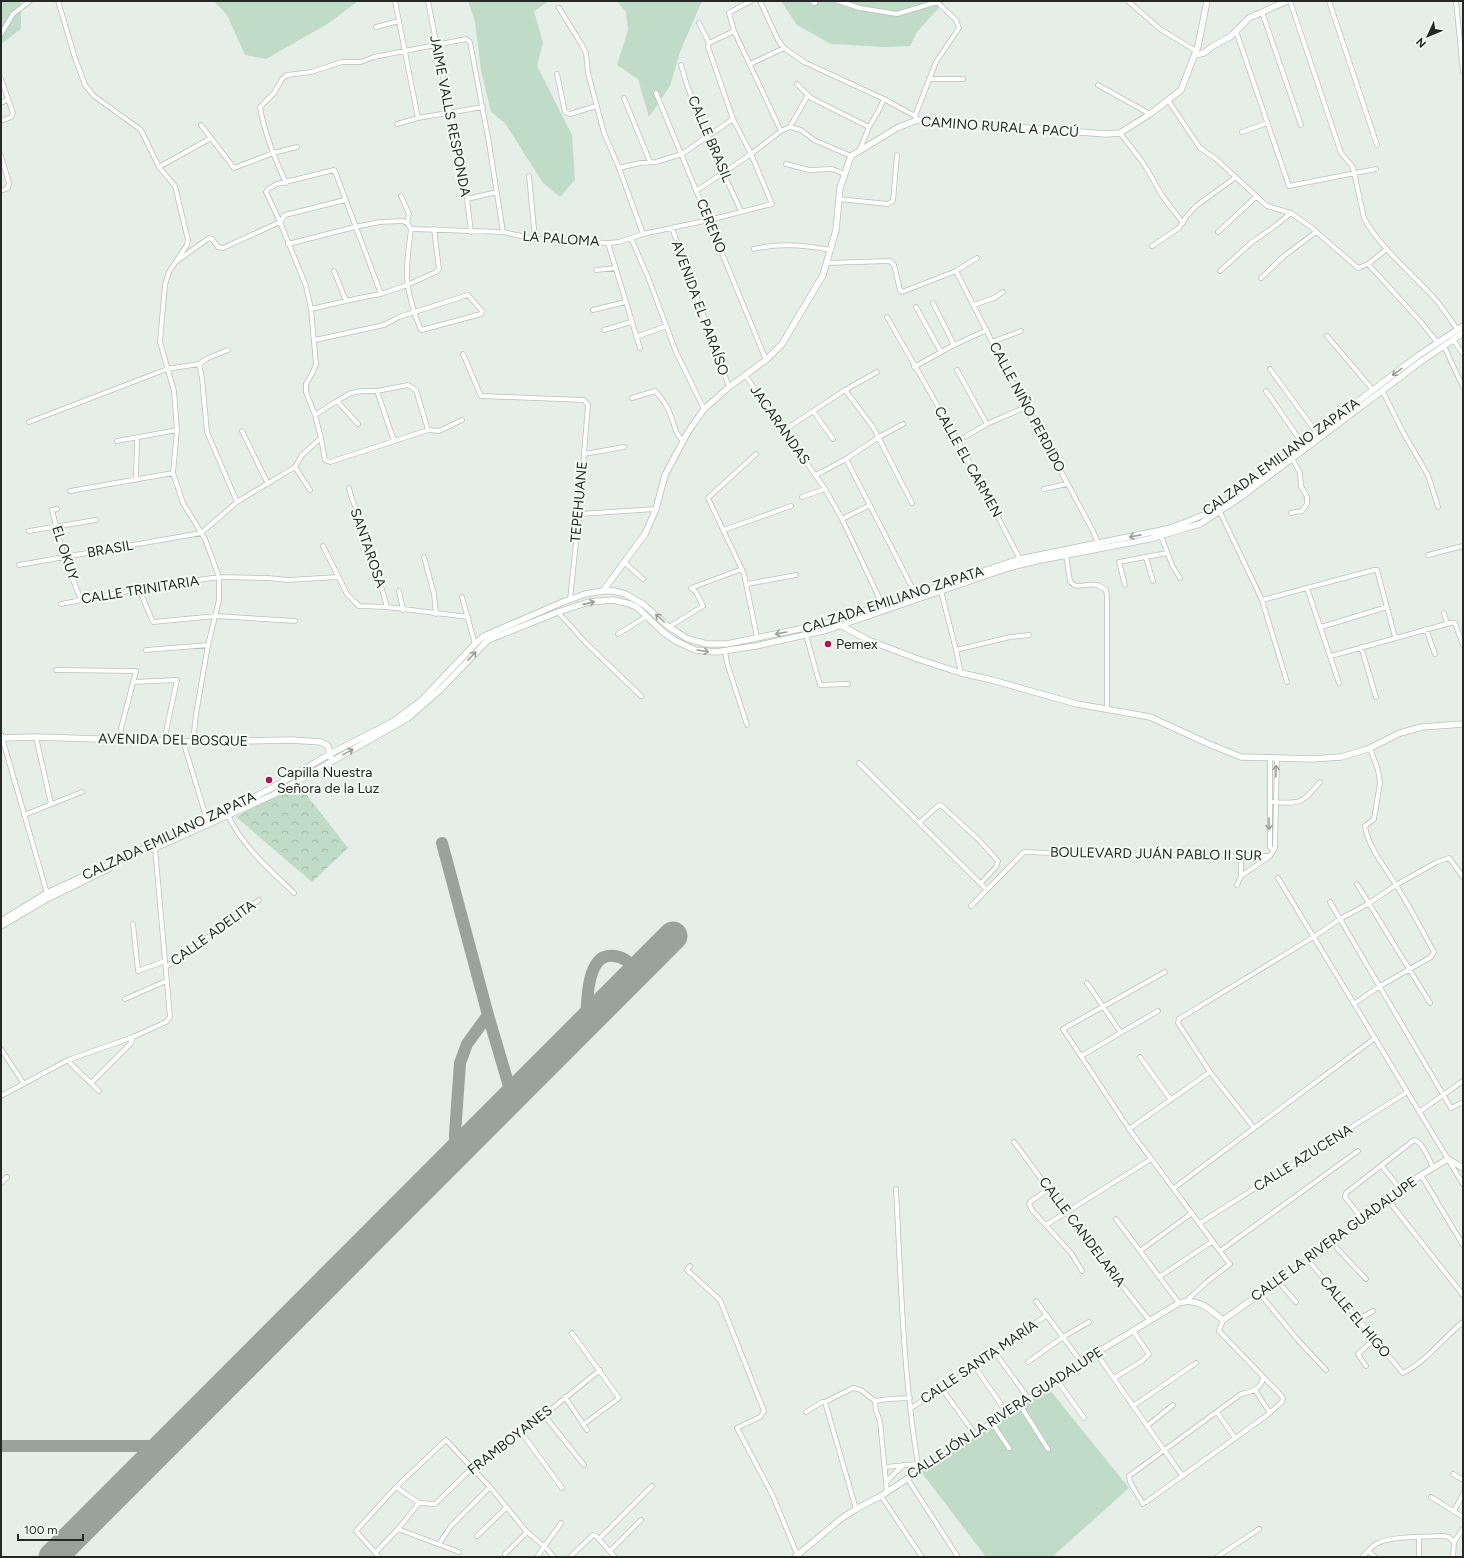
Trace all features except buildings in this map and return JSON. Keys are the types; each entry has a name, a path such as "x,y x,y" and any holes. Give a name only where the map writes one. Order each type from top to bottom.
{"main road":[{"path":"1120,133 1150,114 1181,90 1196,53 1207,1"},
{"path":"1196,53 1204,53 1213,46 1230,37 1249,18 1274,4 1288,1"},
{"name":"CAMINO RURAL A PACÚ","path":"851,156 860,149 916,118 1106,134 1120,133"},
{"path":"603,591 645,534 656,509 665,475 683,442 704,409 728,387 766,360 782,344 823,275 836,230 840,188 851,156"},
{"name":"CALZADA EMILIANO ZAPATA","path":"1,926 64,887 273,795 408,718 439,691 488,640 558,612 589,602 613,600 630,604 638,608 662,632 684,645 695,650 708,652 725,651 806,635 842,626 916,596 1020,559 1154,532 1184,523 1208,513 1248,485 1316,432 1437,342 1463,326"},
{"name":"CALZADA EMILIANO ZAPATA","path":"1,920 47,893 155,848 164,842 270,789 330,754 404,714 436,687 484,636 570,600 585,594 603,591 614,591 625,594 643,604 670,627 688,639 707,644 727,644 824,624 882,604 941,591 1036,560 1122,545 1161,536 1200,524 1220,512 1382,390 1463,333"},
{"path":"613,600 616,596 614,591"},
{"path":"842,626 868,640 961,673 992,680 1077,704 1150,717 1209,744 1241,756 1312,759 1341,757 1370,748 1403,732 1422,727 1463,724"},
{"name":"AVENIDA DEL BOSQUE","path":"2,736 193,742 291,740 321,742 328,746 330,754"},
{"path":"330,754 331,762"},
{"path":"1448,1159 1463,1168"},
{"name":"CALLE LA RIVERA GUADALUPE","path":"1223,1320 1277,1280 1332,1244 1421,1175 1448,1159"},
{"path":"1186,1301 1198,1302 1210,1309 1223,1320"},
{"name":"CALLEJÓN LA RIVERA GUADALUPE","path":"796,1556 842,1518 887,1492 907,1478 918,1467 975,1434 1096,1353 1179,1303 1186,1301"}],"street":[{"path":"1,34 13,14 30,1"},
{"path":"58,1 75,58 85,85 94,96 140,130 159,168 177,192 188,240 187,245 169,272 165,285 160,342 174,391 177,430 173,473 183,503 201,532 219,577 219,600 208,645 196,714 193,742"},
{"path":"395,1 418,118"},
{"name":"JAIME VALLS RESPONDA","path":"428,1 467,199 471,232"},
{"path":"751,1 729,13 734,31 781,131"},
{"path":"760,1 778,40 784,48 804,62 884,99 916,118 929,79 938,58 959,28 956,20 937,2 897,14 860,8 838,1"},
{"path":"1128,1 1160,30 1196,53"},
{"path":"1288,1 1341,153 1352,166 1364,218 1367,224 1387,249 1436,300 1457,329"},
{"path":"1329,1 1376,144"},
{"path":"1456,1 1463,72"},
{"path":"559,8 586,53 588,73 604,133 619,168 643,234"},
{"path":"1262,12 1300,125"},
{"path":"376,27 399,21"},
{"path":"699,23 709,43 708,47 733,119 751,154"},
{"path":"709,43 734,31"},
{"path":"1236,31 1289,186 1376,169"},
{"path":"286,183 262,122 260,107 274,93 282,79 287,75 310,72 342,62 361,62 374,57 466,39 470,42 483,107 504,232"},
{"path":"750,64 784,48"},
{"name":"CALLE BRASIL","path":"681,65 707,138 742,211"},
{"path":"557,74 565,112 567,114 596,106"},
{"path":"1,79 12,115 1,121"},
{"path":"929,79 962,79"},
{"path":"797,84 808,95 869,128"},
{"path":"1098,86 1150,114"},
{"name":"CERENO","path":"656,93 766,360"},
{"path":"696,191 751,154 781,131 790,127 808,95"},
{"path":"624,98 650,162"},
{"path":"1,103 8,99"},
{"path":"860,149 884,99"},
{"path":"1168,100 1200,148 1216,159 1267,206 1291,213 1312,228 1358,268 1368,264 1387,249"},
{"path":"397,124 418,118 483,107"},
{"path":"619,168 656,162 682,154 733,119"},
{"path":"1242,132 1267,123"},
{"path":"202,125 234,168 273,153 297,147"},
{"path":"790,127 802,130 814,140 851,156"},
{"path":"1120,133 1144,164 1163,197 1183,223"},
{"path":"159,168 211,138"},
{"name":"LA PALOMA","path":"411,229 504,232 535,239 608,243 619,242 643,234 709,220 772,204 751,154"},
{"path":"839,199 891,204 893,201 897,155"},
{"path":"1,156 9,186 1,191"},
{"path":"786,164 809,170 832,169 845,174"},
{"path":"381,294 334,170 277,184 266,191 302,275 311,309 316,364 306,384 306,392 315,415 325,460 327,462 428,430 439,431 462,420"},
{"path":"529,176 535,239"},
{"path":"1152,246 1179,228 1196,206 1236,177"},
{"path":"467,199 497,192"},
{"path":"401,196 409,214 407,223"},
{"path":"1218,232 1257,196"},
{"path":"174,263 209,238 212,239 218,247 224,248 280,222 285,215 345,200"},
{"path":"1220,271 1252,242 1291,213"},
{"path":"288,244 355,227 380,222 403,221 407,223 411,229 407,259 407,285 414,312 420,328 422,330 481,314 482,311 468,295 414,312 384,325 315,340"},
{"name":"AVENIDA EL PARAÍSO","path":"672,228 728,387"},
{"path":"311,309 381,294 407,285 438,271 434,229"},
{"path":"1261,278 1284,256 1316,232"},
{"path":"631,238 676,352 704,409"},
{"path":"608,243 640,348"},
{"path":"754,248 788,245 830,250"},
{"path":"826,263 890,261 894,265 900,290 902,292 956,271 977,258"},
{"path":"1368,264 1421,322 1437,342"},
{"path":"596,270 616,268"},
{"path":"334,271 346,301"},
{"name":"CALLE NIÑO PERDIDO","path":"956,271 1045,446 1057,463 1093,530 1098,543"},
{"path":"974,305 994,298 1003,292"},
{"path":"593,310 625,302"},
{"path":"933,303 954,345"},
{"path":"916,307 942,352"},
{"name":"CALLE EL CARMEN","path":"887,318 958,441 1020,559"},
{"path":"604,330 632,322"},
{"path":"636,336 666,326"},
{"path":"914,367 954,345 987,330"},
{"path":"992,342 1021,331"},
{"path":"1327,336 1373,390"},
{"path":"1453,340 1463,354"},
{"path":"1444,346 1463,387"},
{"path":"29,422 167,369 199,364 208,358 228,350"},
{"name":"TEPEHUANE","path":"463,354 481,396 584,400 588,404 570,600"},
{"path":"199,364 202,378 207,432 237,502"},
{"path":"1270,369 1316,432"},
{"path":"957,370 987,424"},
{"path":"784,431 845,390 877,372"},
{"name":"JACARANDAS","path":"745,375 825,489 842,519 882,604"},
{"path":"315,415 351,393 377,391 408,385 412,386 416,390 428,430"},
{"path":"845,390 874,427 912,503"},
{"path":"1382,390 1404,434 1428,474 1438,507"},
{"path":"377,391 394,441"},
{"path":"632,398 655,391 662,399 671,416 675,432 683,442"},
{"path":"1266,391 1302,443"},
{"path":"337,401 358,424"},
{"path":"958,441 987,424 1026,407"},
{"path":"813,411 833,439"},
{"path":"816,475 846,460 879,437 903,424"},
{"path":"117,441 177,430"},
{"path":"242,431 268,484"},
{"path":"136,480 137,438"},
{"path":"201,532 237,502 295,467 302,455 321,438"},
{"path":"584,454 624,447"},
{"path":"756,454 708,498 742,569 747,584 757,637"},
{"path":"1291,513 1302,511 1308,504 1307,497 1301,486 1300,473 1292,458"},
{"path":"846,460 916,596"},
{"path":"295,467 310,490"},
{"path":"70,491 173,473"},
{"path":"1044,489 1067,484"},
{"name":"SANTAROSA","path":"349,488 365,530 388,607"},
{"path":"802,497 825,489"},
{"path":"842,519 870,505"},
{"path":"724,530 791,506"},
{"name":"EL OKUY","path":"57,509 52,510 64,557 81,600"},
{"path":"579,514 656,509"},
{"path":"1220,512 1262,600 1287,682"},
{"path":"29,531 96,520"},
{"name":"BRASIL","path":"19,565 201,532"},
{"path":"1161,536 1173,567 1180,578"},
{"path":"323,546 347,594 359,606 388,607 468,617"},
{"path":"1428,555 1463,546"},
{"path":"1125,585 1119,562 1167,553"},
{"path":"1066,555 1070,581 1072,584 1075,586 1097,585 1106,590 1107,710"},
{"path":"424,558 434,594 436,614"},
{"path":"1146,558 1153,581"},
{"path":"624,562 643,579"},
{"path":"670,627 703,606 696,592 691,588 742,569"},
{"path":"1262,600 1376,570 1395,637"},
{"path":"747,584 796,575"},
{"name":"CALLE TRINITARIA","path":"61,604 139,589 219,577 288,580 338,577"},
{"path":"1307,588 1339,683"},
{"path":"139,589 153,622 216,616 295,621"},
{"path":"399,591 403,610"},
{"path":"941,591 961,673"},
{"path":"462,597 476,644"},
{"path":"1321,627 1387,607"},
{"path":"558,612 586,643 641,696"},
{"path":"1444,613 1447,623"},
{"path":"618,634 647,616"},
{"path":"1331,656 1447,623 1455,623 1463,645"},
{"path":"1426,629 1435,654"},
{"path":"806,635 820,684 848,684"},
{"path":"956,650 1010,637 1029,635"},
{"path":"146,650 208,645"},
{"path":"1361,647 1376,697"},
{"path":"725,651 727,663 747,725"},
{"path":"56,670 136,671 118,740"},
{"path":"133,682 176,680 164,741"},
{"path":"2,736 47,893"},
{"path":"36,737 51,804"},
{"path":"183,741 207,820"},
{"path":"1355,1003 1380,986 1434,955 1434,952 1377,854 1366,831 1365,826 1374,819 1380,783 1378,770 1370,748"},
{"path":"1270,758 1269,801 1270,847 1272,851"},
{"path":"1241,876 1270,856 1275,848 1277,758"},
{"path":"859,763 987,890"},
{"path":"1269,801 1300,802 1305,799 1320,782"},
{"path":"24,815 82,792"},
{"path":"919,823 939,805 954,815 998,861 996,867 980,884"},
{"path":"228,815 247,845 294,893"},
{"path":"1,1096 68,1060 133,1037 166,1022 170,1017 155,848"},
{"name":"BOULEVARD JUÁN PABLO II SUR","path":"971,906 1024,852 1270,856"},
{"path":"1237,885 1241,876 1241,856"},
{"path":"1256,1126 1210,1072 1178,1024 1179,1019 1315,936 1340,919 1368,904 1396,885 1437,862 1449,858 1463,877"},
{"path":"1278,878 1315,936 1463,1184"},
{"path":"1357,884 1430,1003"},
{"name":"CALLE ADELITA","path":"166,967 259,900"},
{"path":"1330,902 1451,1108 1463,1102"},
{"path":"133,924 138,971 165,961"},
{"path":"1164,972 1063,1029 1129,1129 1230,1264 1186,1301"},
{"path":"125,999 166,981"},
{"path":"1087,983 1121,1033"},
{"path":"1081,1056 1158,1011"},
{"path":"91,1083 131,1043 133,1037"},
{"path":"1174,1188 1375,1038"},
{"path":"1,1049 24,1084"},
{"path":"1140,1057 1171,1100"},
{"path":"68,1060 99,1091"},
{"path":"1129,1129 1210,1072"},
{"path":"1419,1112 1463,1081"},
{"name":"CALLE AZUCENA","path":"1200,1223 1407,1092"},
{"path":"1363,1220 1345,1197 1346,1193 1414,1140 1420,1145 1433,1167"},
{"name":"CALLE CANDELARIA","path":"1014,1142 1096,1253 1150,1320"},
{"path":"1220,1251 1358,1151"},
{"path":"1046,1225 1151,1159"},
{"path":"1382,1166 1401,1190"},
{"path":"1421,1175 1463,1243"},
{"path":"1,1183 7,1177"},
{"path":"885,1467 903,1465 918,1467 903,1330 896,1189"},
{"path":"1049,1189 1030,1201 1029,1204 1032,1210 1071,1253 1082,1271"},
{"path":"1388,1200 1463,1295"},
{"path":"1140,1251 1192,1213"},
{"path":"1116,1219 1179,1303"},
{"path":"1159,1277 1213,1241"},
{"path":"1332,1244 1366,1279"},
{"name":"CALLE EL HIGO","path":"1308,1260 1403,1373 1426,1356 1448,1334 1463,1322"},
{"path":"690,1266 687,1270 720,1300 764,1411 760,1416 737,1428 772,1494 796,1556"},
{"path":"1277,1280 1296,1302"},
{"path":"1260,1294 1297,1339 1326,1370"},
{"path":"1036,1301 1082,1363"},
{"path":"1357,1320 1373,1311"},
{"name":"CALLE SANTA MARÍA","path":"911,1408 996,1354 1009,1341 1047,1315"},
{"path":"1223,1320 1219,1331 1263,1377 1283,1398 1282,1402 1270,1413 1145,1503 1130,1482 1129,1476 1241,1394 1254,1390 1262,1381 1263,1377"},
{"path":"1028,1362 1063,1337 1088,1322"},
{"path":"1114,1378 1142,1362 1149,1354 1133,1331"},
{"path":"572,1333 619,1398 584,1424"},
{"path":"1366,1366 1358,1354 1374,1339"},
{"path":"1096,1353 1183,1476"},
{"path":"996,1354 1029,1399"},
{"path":"1133,1406 1196,1363"},
{"path":"974,1367 1007,1413"},
{"name":"FRAMBOYANES","path":"419,1503 435,1504 472,1468 544,1415 600,1370"},
{"path":"1057,1380 1084,1418"},
{"path":"806,1412 822,1402 825,1402 853,1388 861,1390 875,1401 876,1411 880,1421 887,1492"},
{"path":"942,1389 975,1434"},
{"path":"1254,1390 1270,1413"},
{"path":"565,1397 587,1430"},
{"path":"875,1401 910,1398"},
{"path":"825,1402 856,1509"},
{"path":"1020,1405 1048,1449"},
{"path":"1147,1426 1173,1406"},
{"path":"1217,1412 1235,1438"},
{"path":"544,1415 584,1466"},
{"path":"992,1423 1009,1448"},
{"path":"521,1432 562,1488"},
{"path":"379,1557 356,1531 396,1487 446,1440 490,1487 527,1532 545,1547 554,1557"},
{"path":"886,1482 903,1465"},
{"path":"1176,1467 1183,1473 1193,1469"},
{"path":"1453,1474 1463,1480"},
{"path":"907,1478 958,1557"},
{"path":"599,1540 652,1486"},
{"path":"376,1552 398,1529 419,1503 396,1487"},
{"path":"439,1544 451,1526 490,1487"},
{"path":"1454,1511 1463,1494"},
{"path":"881,1496 922,1557"},
{"path":"1431,1497 1463,1517"},
{"path":"477,1536 507,1507"},
{"path":"610,1551 641,1520"},
{"path":"537,1557 561,1524"},
{"path":"398,1529 458,1552"},
{"path":"1453,1557 1454,1542 1463,1529"},
{"path":"1217,1557 1259,1530"},
{"path":"506,1554 527,1532"},
{"path":"570,1557 592,1535 599,1540 615,1557"},
{"path":"1362,1557 1370,1548 1389,1539 1443,1536 1449,1537 1454,1542"},
{"path":"1419,1538 1419,1557"},
{"path":"1368,1552 1375,1557"}],"green space":[{"path":"1,1 21,1 21,29 1,44"},
{"path":"214,1 358,1 329,23 266,59 245,55 227,15"},
{"path":"468,1 549,1 534,11 543,43 537,66 572,135 575,180 560,197 543,183 505,123 491,112 481,70 475,22"},
{"path":"617,1 704,1 701,3 680,52 670,86 649,117 638,79 617,65 628,30 626,12"},
{"path":"781,1 945,1 917,32 910,46 885,47 831,44 797,25"},
{"path":"298,784 348,848 312,882 236,817"},
{"path":"1049,1389 1129,1488 1052,1557 986,1557 922,1473"}],"taxiway":[{"path":"442,843 488,1015 512,1096"},
{"path":"586,1023 589,984 595,965 601,959 608,956 617,956 621,957 638,971"},
{"path":"455,1153 460,1063 467,1044 488,1015"},
{"path":"1,1446 163,1446"}],"runway":[{"path":"53,1557 673,936"}],"place":[{"name":"Pemex","path":"828,644"},
{"name":"Capilla Nuestra Señora de la Luz","path":"269,780"}]}
